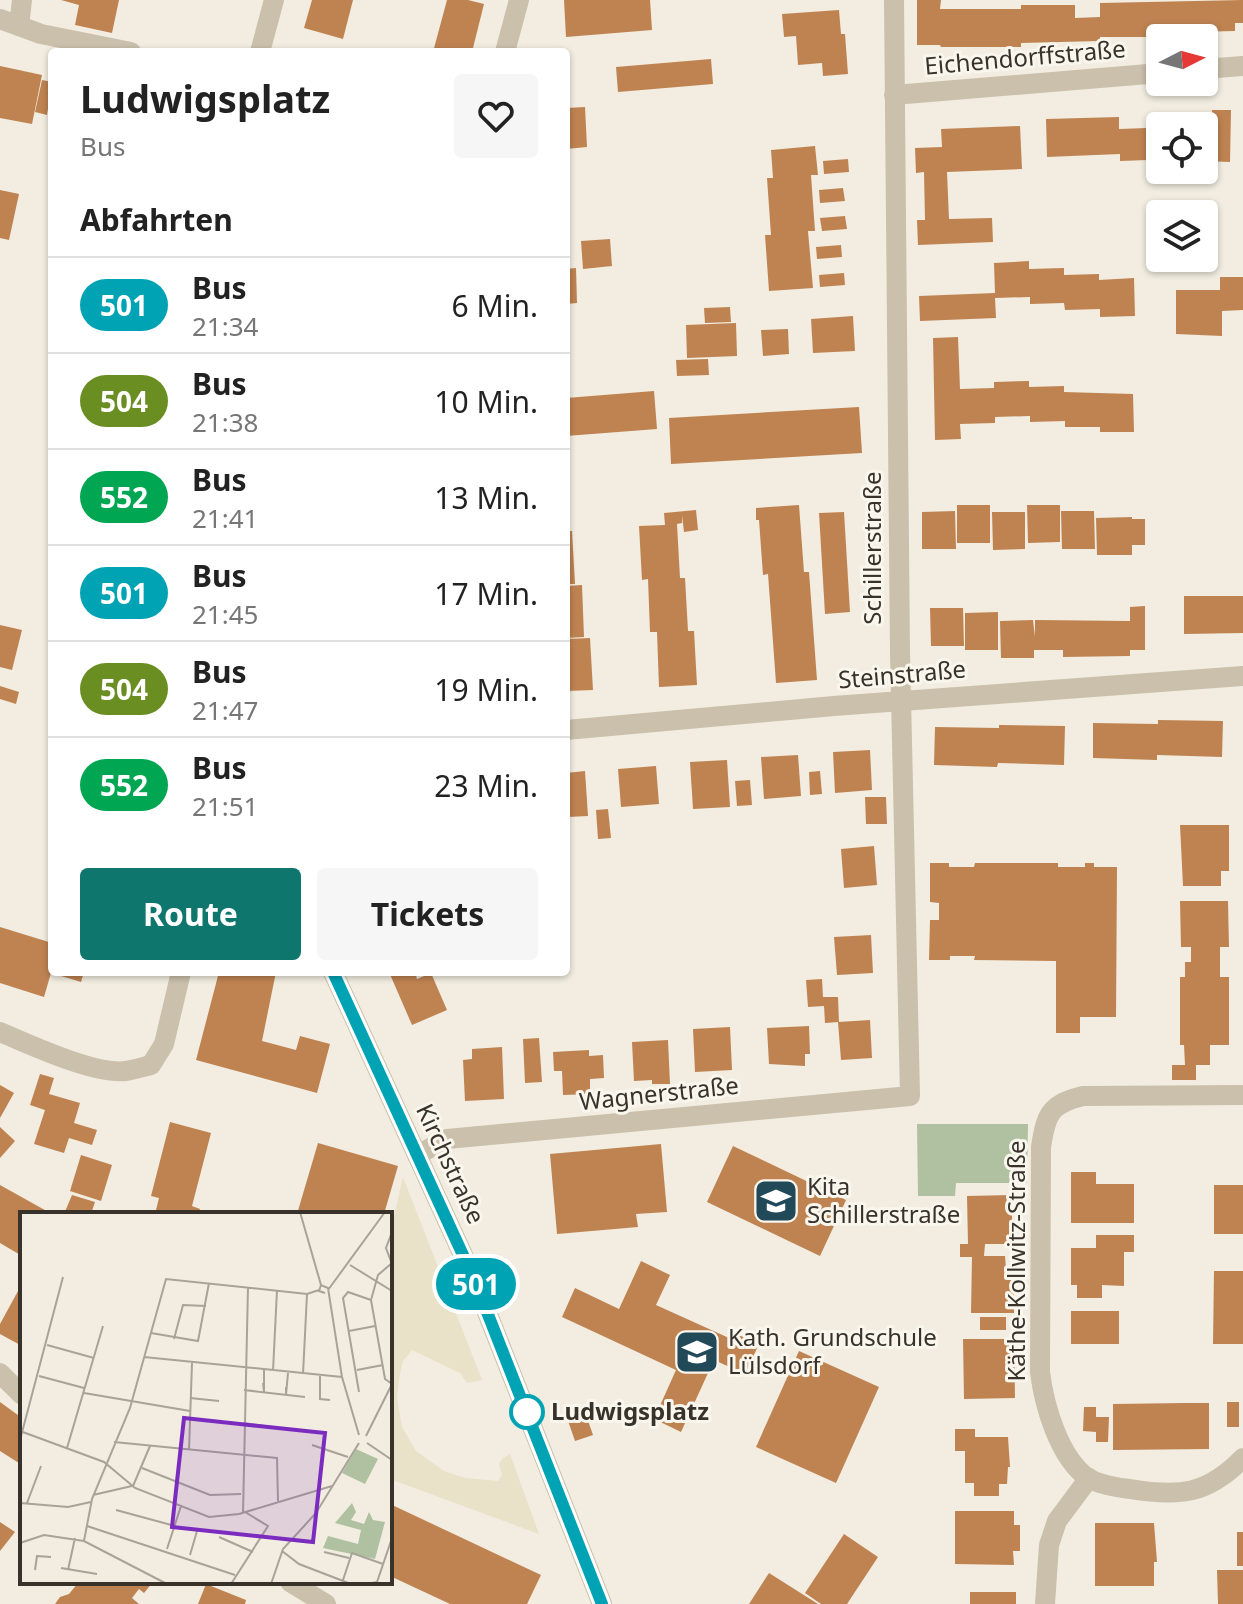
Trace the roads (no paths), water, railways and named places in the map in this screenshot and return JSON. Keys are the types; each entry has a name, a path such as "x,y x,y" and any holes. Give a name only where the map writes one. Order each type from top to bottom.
{"street":[{"path":"22,0 9,22 41,34 111,48"},
{"path":"261,48 274,0"},
{"path":"506,48 519,0"},
{"name":"Schillerstraße","path":"894,0 910,1096"},
{"path":"1218,68 1243,66"},
{"name":"Eichendorffstraße","path":"894,95 1146,74"},
{"name":"Steinstraße","path":"570,730 1243,676"},
{"path":"0,1032 104,1069 125,1072 151,1065 164,1044 180,976"},
{"name":"Kirchstraße","path":"335,976 474,1279 602,1604"},
{"name":"Käthe-Kollwitz-Straße","path":"1089,1478 1073,1461 1057,1435 1043,1401 1040,1372 1041,1147 1045,1119 1060,1102 1083,1096 1242,1092"},
{"name":"Wagnerstraße","path":"417,1155 447,1139 910,1096"},
{"path":"0,1373 20,1393"},
{"path":"1045,1604 1049,1545 1057,1521 1089,1478 1121,1488 1161,1494 1194,1491 1225,1476 1243,1458"},
{"path":"293,1584 326,1604"}],"place":[{"name":"Kita Schillerstraße","path":"776,1201"},
{"name":"Kath. Grundschule Lülsdorf","path":"697,1352"},
{"name":"Ludwigsplatz","path":"527,1412"}]}
